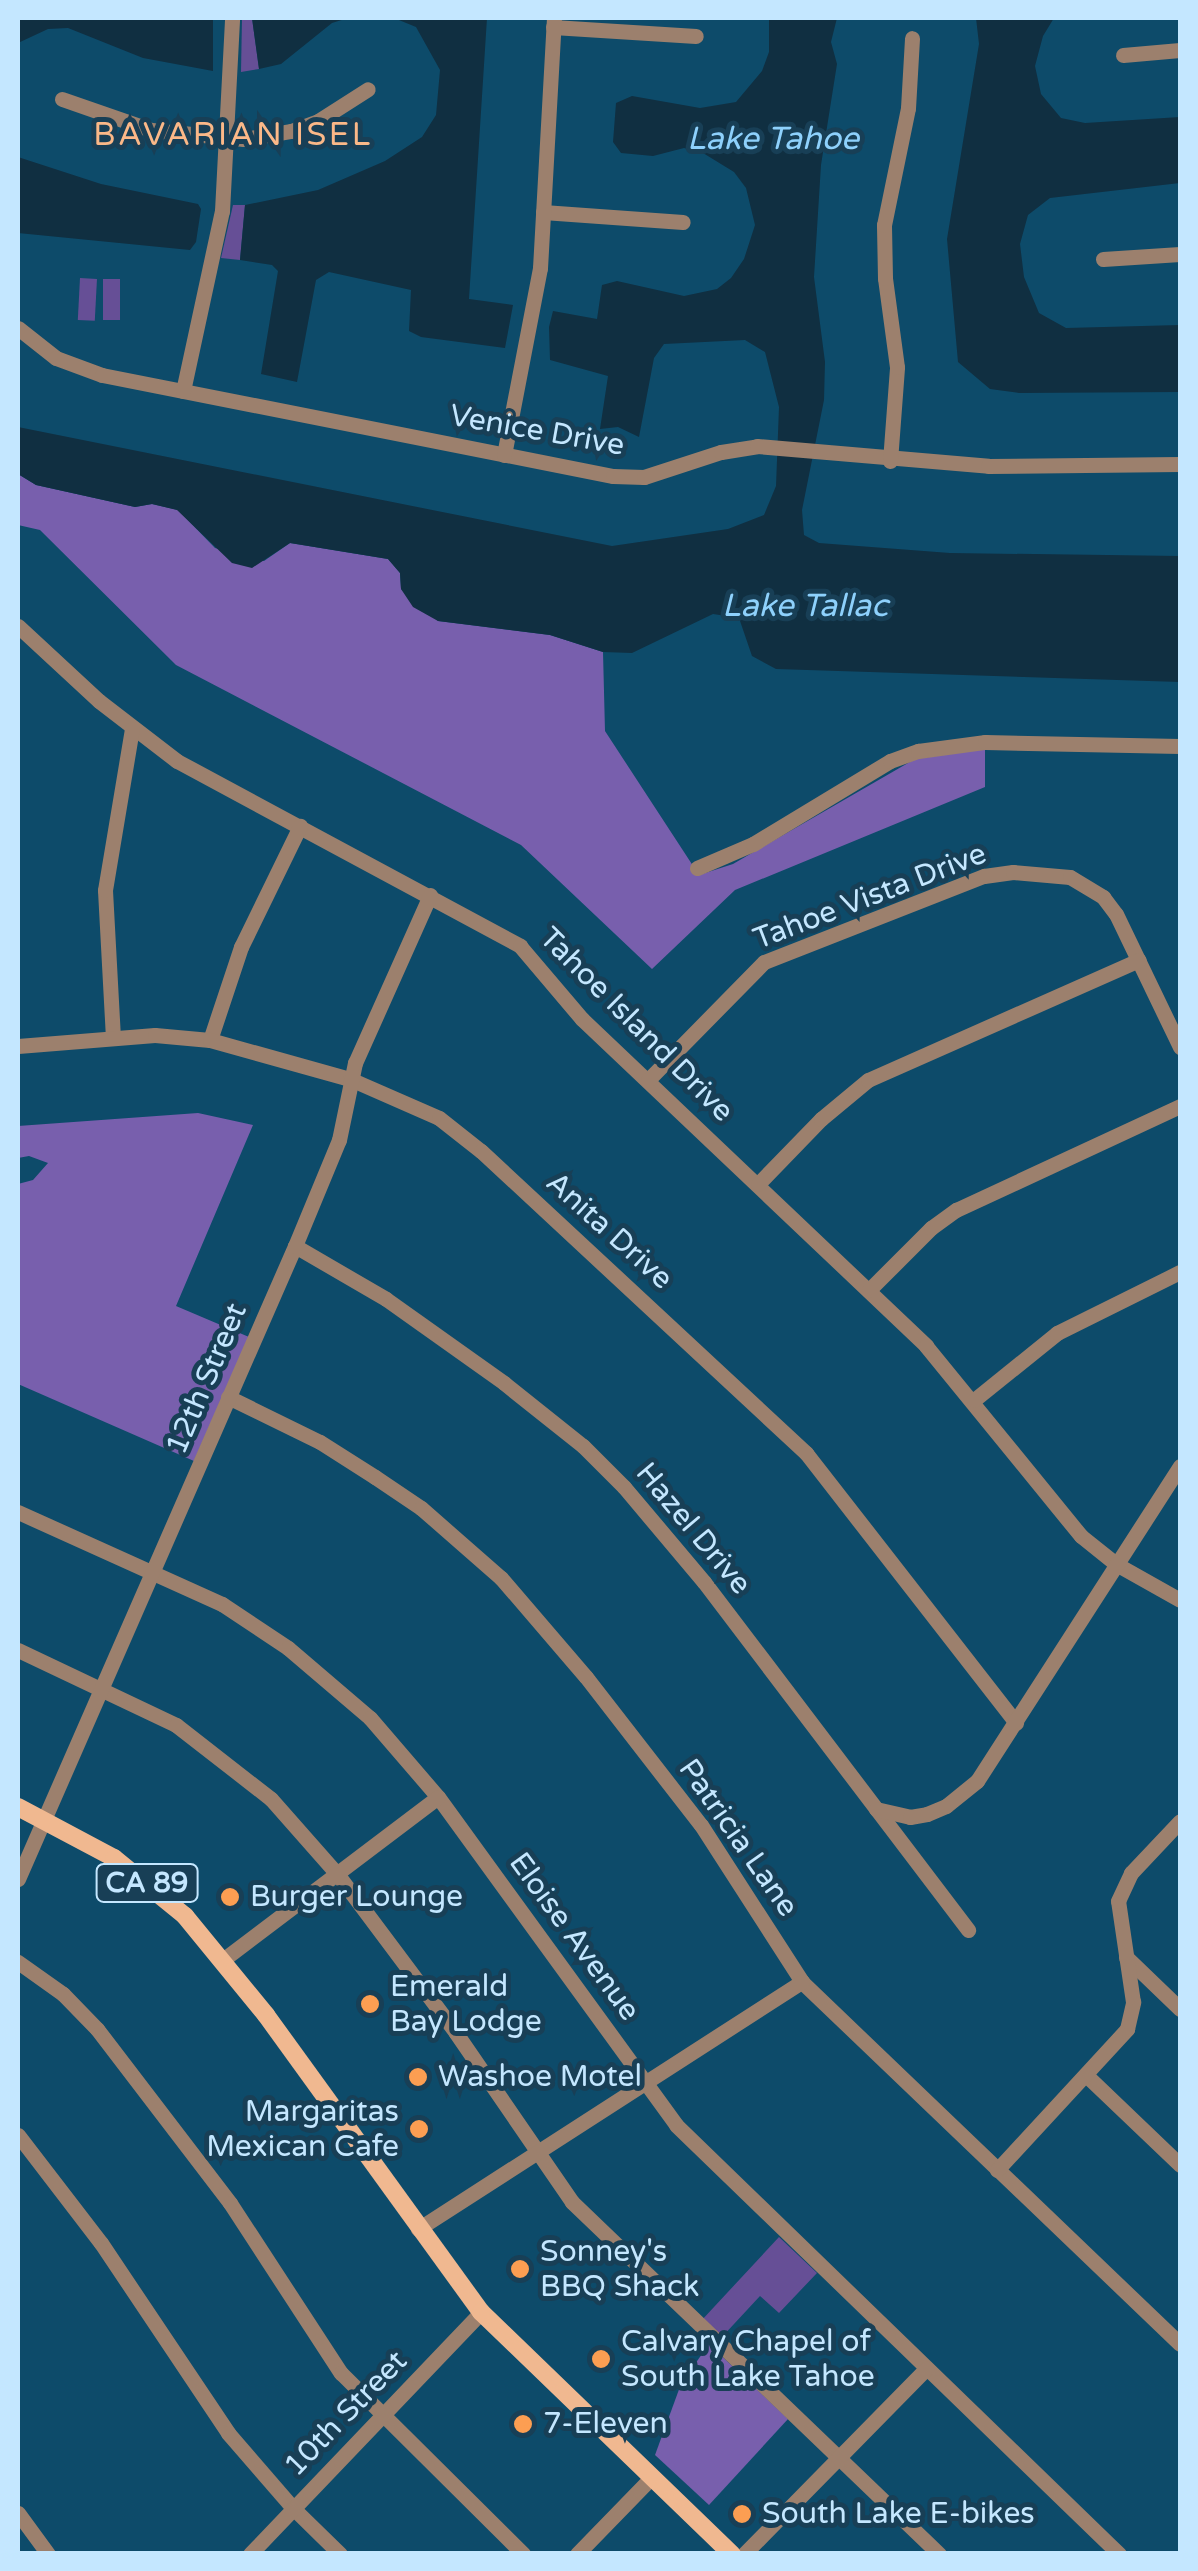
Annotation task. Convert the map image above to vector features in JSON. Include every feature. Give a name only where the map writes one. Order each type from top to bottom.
[{"type":"main road","name":"CA 89","points":[[18,1807],[136,1873],[185,1916],[224,1960],[481,2312],[732,2554]]},
{"type":"street","points":[[184,391],[222,211],[232,18]]},
{"type":"street","points":[[504,454],[536,298],[554,22],[696,36]]},
{"type":"street","points":[[890,461],[897,366],[884,225],[908,108],[912,38]]},
{"type":"street","points":[[1122,54],[1180,50]]},
{"type":"street","points":[[62,99],[151,130],[226,139],[290,131],[339,110],[368,89]]},
{"type":"street","points":[[543,212],[683,222]]},
{"type":"street","points":[[1103,259],[1180,254]]},
{"type":"street","name":"Venice Drive","points":[[18,328],[74,368],[614,476],[644,477],[721,452],[771,448],[890,461],[1058,467],[1180,464]]},
{"type":"street","name":"Tahoe Island Drive","points":[[18,626],[132,728],[176,760],[520,946],[582,1019],[869,1290],[974,1400],[1081,1536],[1116,1564],[1180,1600]]},
{"type":"street","points":[[113,1038],[106,890],[132,728]]},
{"type":"street","points":[[697,868],[753,844],[890,761],[918,751],[985,742],[1180,746]]},
{"type":"street","points":[[210,1040],[240,947],[300,826]]},
{"type":"street","name":"Tahoe Vista Drive","points":[[648,1080],[764,962],[984,876],[1039,872],[1088,885],[1116,914],[1180,1047]]},
{"type":"street","name":"12th Street","points":[[18,1879],[295,1246],[339,1140],[350,1080],[430,895]]},
{"type":"street","points":[[758,1184],[821,1119],[868,1080],[1139,960]]},
{"type":"street","name":"Anita Drive","points":[[18,1046],[113,1038],[182,1036],[210,1040],[350,1080],[417,1106],[458,1132],[770,1417],[829,1480],[1016,1724]]},
{"type":"street","points":[[869,1290],[956,1210],[1180,1106]]},
{"type":"street","name":"Hazel Drive","points":[[295,1246],[386,1299],[583,1446],[624,1487],[704,1582],[968,1930]]},
{"type":"street","points":[[974,1400],[1057,1334],[1180,1272]]},
{"type":"street","name":"Patricia Lane","points":[[228,1397],[320,1442],[375,1476],[421,1508],[501,1578],[574,1663],[701,1825],[802,1982],[1180,2344]]},
{"type":"street","points":[[876,1810],[910,1818],[946,1806],[976,1781],[1180,1466]]},
{"type":"street","name":"Eloise Avenue","points":[[18,1512],[222,1604],[288,1648],[370,1718],[438,1796],[646,2084],[711,2163],[1119,2554]]},
{"type":"street","points":[[18,1650],[103,1687],[211,1748],[295,1823],[456,2032],[591,2222],[939,2554]]},
{"type":"street","points":[[224,1960],[438,1796]]},
{"type":"street","points":[[998,2170],[1128,2029],[1133,2002],[1118,1915],[1123,1885],[1180,1820]]},
{"type":"street","points":[[1166,1838],[1180,1852]]},
{"type":"street","points":[[1126,1957],[1180,2009]]},
{"type":"street","points":[[18,1962],[64,1994],[97,2029],[230,2204],[306,2326],[382,2418],[523,2554]]},
{"type":"street","points":[[418,2229],[802,1982]]},
{"type":"street","points":[[1087,2076],[1180,2165]]},
{"type":"street","points":[[18,2135],[100,2244],[228,2433],[293,2508],[340,2554]]},
{"type":"street","name":"10th Street","points":[[250,2554],[481,2312]]},
{"type":"street","points":[[744,2554],[926,2369]]},
{"type":"street","points":[[577,2554],[652,2478]]},
{"type":"street","points":[[18,2514],[48,2554]]},
{"type":"shaded area","points":[[242,18],[252,18],[259,69],[241,72]]},
{"type":"shaded area","points":[[233,205],[245,205],[240,260],[221,258]]},
{"type":"shaded area","points":[[80,278],[97,279],[95,321],[78,320]]},
{"type":"shaded area","points":[[103,279],[120,279],[120,320],[103,320]]},
{"type":"shaded area","points":[[18,474],[36,485],[135,507],[152,504],[178,510],[215,548],[264,561],[290,543],[388,559],[400,573],[401,589],[438,621],[550,635],[603,652],[605,731],[699,875],[733,864],[915,759],[985,749],[985,787],[735,890],[652,969],[521,845],[176,665],[40,530],[18,525]]},
{"type":"shaded area","points":[[198,1113],[253,1125],[176,1306],[249,1337],[194,1461],[18,1384],[18,1184],[33,1180],[48,1163],[29,1156],[18,1158],[18,1126]]},
{"type":"shaded area","points":[[779,2237],[817,2273],[779,2313],[760,2296],[721,2338],[701,2321]]},
{"type":"shaded area","points":[[709,2344],[788,2419],[709,2505],[655,2455],[681,2384]]},
{"type":"water","points":[[18,18],[213,18],[213,71],[143,58],[68,28],[48,29],[18,43]]},
{"type":"water","points":[[252,18],[348,18],[332,23],[281,64],[259,69]]},
{"type":"water","points":[[394,18],[487,18],[469,299],[513,305],[505,348],[421,337],[409,331],[411,290],[329,272],[316,280],[297,382],[261,374],[278,271],[272,265],[240,260],[245,205],[318,190],[385,161],[422,137],[436,115],[440,70],[416,27]]},
{"type":"water","name":"Lake Tallac","points":[[769,18],[837,18],[831,42],[837,64],[821,165],[814,277],[825,362],[824,400],[802,510],[804,535],[819,543],[950,553],[1180,556],[1180,682],[776,669],[752,656],[739,618],[713,614],[632,653],[603,652],[550,635],[438,621],[413,607],[401,589],[400,573],[388,559],[290,543],[252,568],[232,563],[177,510],[152,504],[135,507],[36,485],[18,474],[18,427],[612,546],[728,529],[764,515],[776,486],[779,407],[765,352],[745,340],[664,344],[654,358],[639,437],[618,427],[600,429],[608,376],[550,360],[549,327],[553,311],[597,319],[602,285],[617,281],[684,296],[717,289],[731,278],[744,259],[755,225],[746,188],[734,172],[703,153],[684,148],[653,156],[621,153],[613,142],[616,103],[632,96],[700,108],[736,102],[762,71],[769,52]]},
{"type":"water","points":[[976,18],[1054,18],[1043,36],[1035,66],[1041,94],[1061,118],[1085,123],[1180,117],[1180,183],[1050,198],[1028,215],[1020,244],[1024,277],[1039,313],[1066,328],[1180,325],[1180,392],[1019,393],[990,389],[958,362],[947,239],[979,44]]},
{"type":"water","points":[[18,157],[101,184],[198,204],[201,209],[196,242],[190,250],[18,233]]},
{"type":"place","name":"Burger Lounge","points":[[230,1897]]},
{"type":"place","name":"Emerald Bay Lodge","points":[[370,2004]]},
{"type":"place","name":"Washoe Motel","points":[[418,2077]]},
{"type":"place","name":"Margaritas Mexican Cafe","points":[[419,2129]]},
{"type":"place","name":"Sonney's BBQ Shack","points":[[520,2269]]},
{"type":"place","name":"Calvary Chapel of South Lake Tahoe","points":[[601,2359]]},
{"type":"place","name":"7-Eleven","points":[[523,2424]]},
{"type":"place","name":"South Lake E-bikes","points":[[742,2514]]},
{"type":"district","name":"BAVARIAN ISEL","points":[[233,135]]},
{"type":"water label","name":"Lake Tahoe","points":[[773,139]]}]
